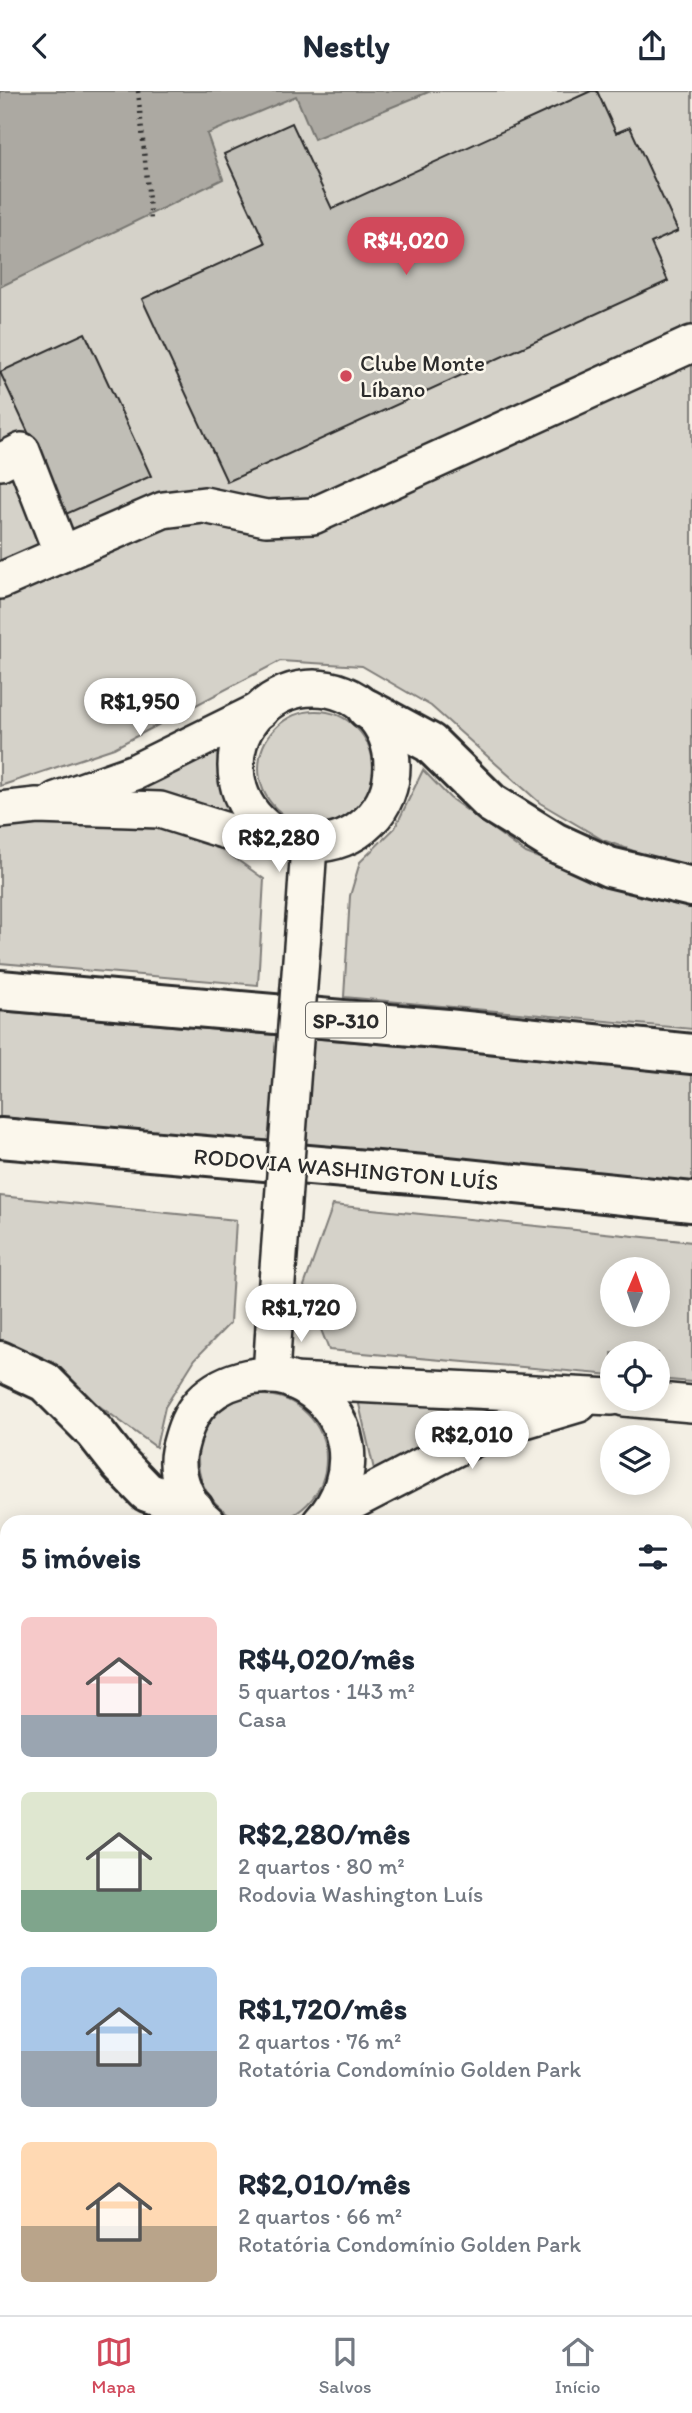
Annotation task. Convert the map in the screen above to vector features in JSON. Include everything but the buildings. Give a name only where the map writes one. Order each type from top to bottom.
[{"type":"highway","points":[[367,709],[430,743],[491,803],[554,842],[609,867],[692,887]]},
{"type":"highway","name":"SP-310","points":[[0,990],[447,1029],[692,1054]]},
{"type":"highway","name":"RODOVIA WASHINGTON LUÍS","points":[[0,1138],[447,1177],[692,1202]]},
{"type":"highway","points":[[0,1361],[45,1383],[94,1432],[147,1492],[195,1515]]},
{"type":"street","points":[[0,581],[163,510],[204,505],[267,518],[313,516],[692,344]]},
{"type":"street","points":[[0,462],[22,451],[62,554]]},
{"type":"street","points":[[0,810],[37,806],[160,810],[233,833],[299,842],[339,840],[370,821],[380,807],[392,774],[392,756],[379,723],[367,709],[339,693],[306,689],[289,692],[261,710],[135,772],[37,806]]},
{"type":"street","points":[[261,710],[242,736],[236,767],[238,783],[251,812],[274,833],[299,842]]},
{"type":"street","points":[[282,1378],[275,1309],[306,907],[299,842]]},
{"type":"street","points":[[199,1515],[182,1484],[178,1456],[184,1430],[198,1406],[218,1388],[244,1378],[600,1396]]},
{"type":"street","points":[[282,1378],[321,1398],[340,1424],[348,1455],[344,1487],[326,1515]]},
{"type":"street","points":[[332,1515],[491,1430],[600,1401]]},
{"type":"street","points":[[670,1402],[692,1404]]},
{"type":"path","points":[[138,91],[150,220]]},
{"type":"shaded area","name":"Clube Monte Líbano","points":[[0,91],[692,91],[692,868],[670,864],[603,840],[540,803],[431,706],[362,666],[280,661],[114,748],[0,786]]},
{"type":"shaded area","points":[[0,91],[431,91],[314,139],[296,96],[207,134],[223,179],[0,287]]},
{"type":"shaded area","points":[[316,711],[338,715],[357,727],[369,746],[373,768],[369,790],[357,809],[338,821],[316,825],[294,821],[275,809],[263,790],[259,768],[263,746],[275,727],[294,715]]},
{"type":"shaded area","points":[[217,747],[224,787],[241,824],[98,799],[153,783]]},
{"type":"shaded area","points":[[423,770],[450,798],[526,853],[614,887],[692,900],[692,1029],[344,997],[350,896],[360,862],[395,828]]},
{"type":"shaded area","points":[[84,820],[150,825],[222,849],[264,879],[258,985],[0,963],[0,828]]},
{"type":"shaded area","points":[[0,1011],[692,1074],[692,1185],[0,1117]]},
{"type":"shaded area","points":[[0,1196],[236,1220],[230,1323],[195,1359],[165,1407],[156,1447],[26,1353],[0,1342]]},
{"type":"shaded area","points":[[333,1205],[692,1242],[692,1382],[670,1380],[670,1341],[600,1341],[600,1374],[329,1350],[304,1286]]},
{"type":"shaded area","points":[[356,1391],[515,1399],[375,1474]]},
{"type":"shaded area","points":[[249,1396],[275,1396],[298,1406],[315,1423],[325,1446],[325,1472],[321,1484],[307,1504],[292,1515],[232,1515],[209,1495],[199,1472],[199,1446],[209,1423],[226,1406]]},
{"type":"place","name":"Clube Monte Líbano","points":[[346,376]]}]
